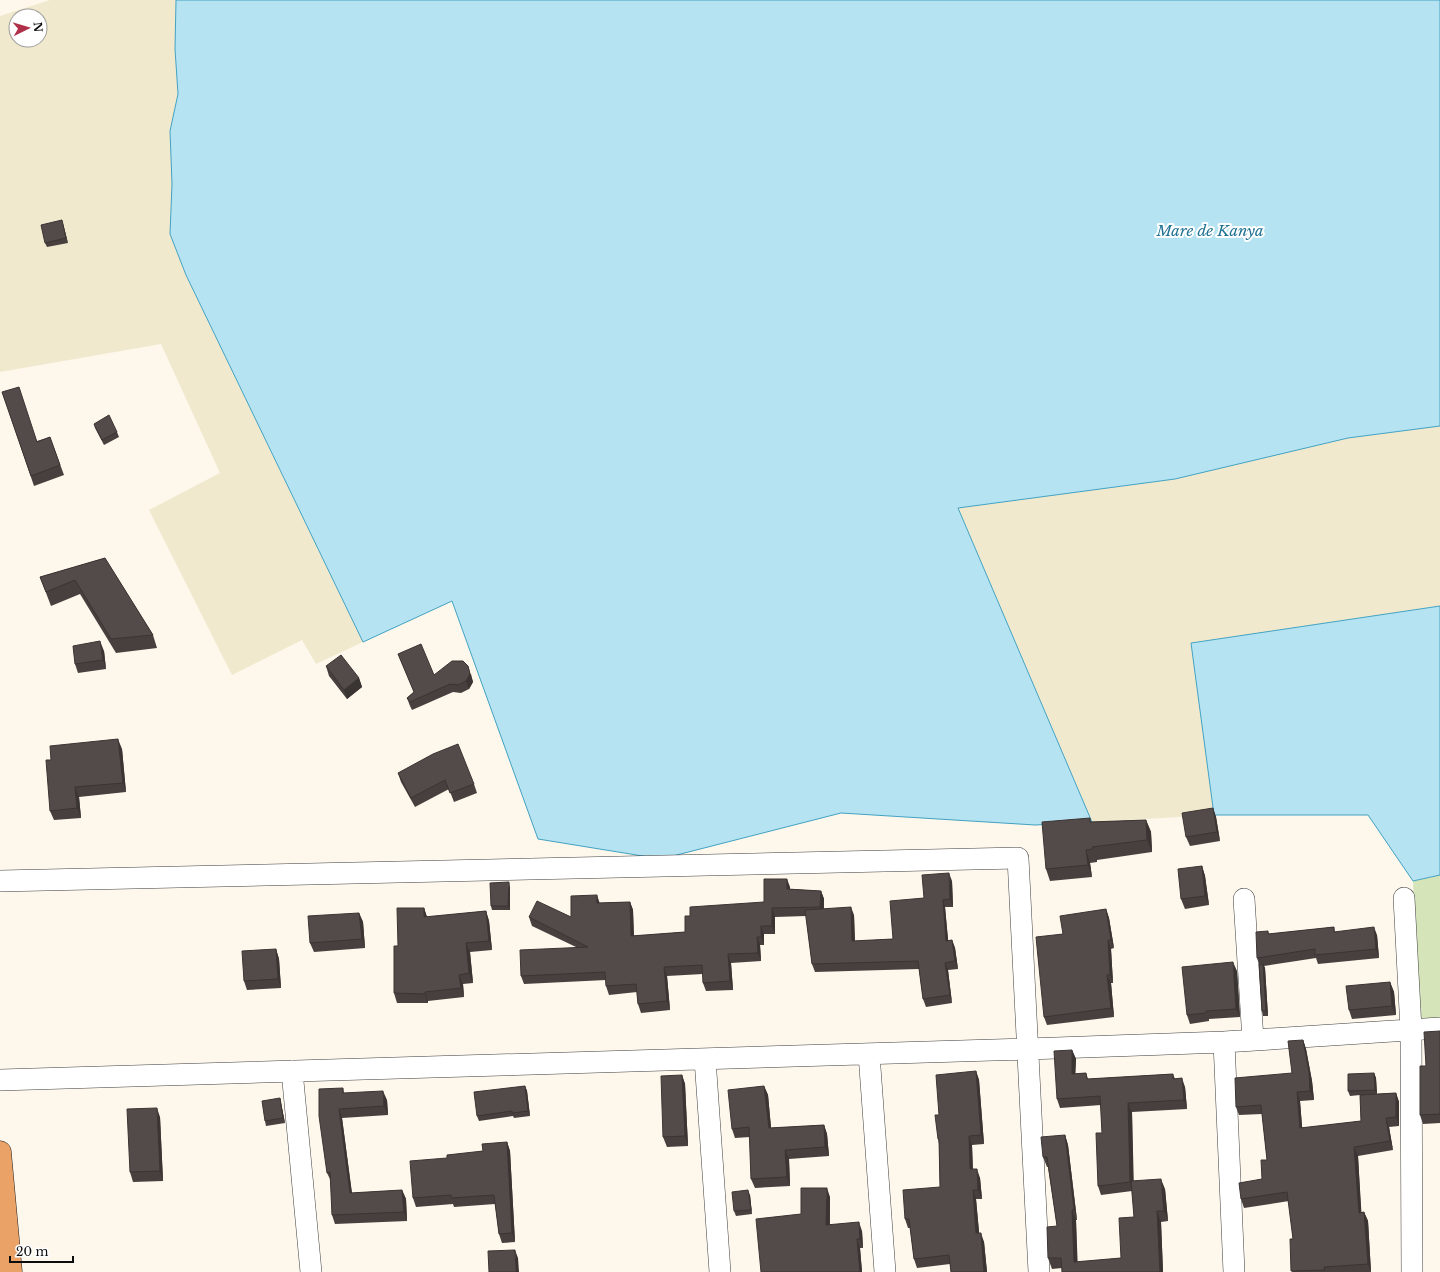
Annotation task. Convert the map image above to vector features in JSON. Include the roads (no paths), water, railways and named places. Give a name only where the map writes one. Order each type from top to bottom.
[{"type":"highway","points":[[0,1152],[12,1272]]},
{"type":"street","points":[[0,881],[1018,858],[1039,1272]]},
{"type":"street","points":[[1404,898],[1411,1030],[1412,1272]]},
{"type":"street","points":[[1244,899],[1253,1040]]},
{"type":"street","points":[[0,1080],[1224,1042],[1440,1028]]},
{"type":"street","points":[[1224,1042],[1234,1272]]},
{"type":"street","points":[[869,1054],[885,1272]]},
{"type":"street","points":[[705,1059],[720,1272]]},
{"type":"street","points":[[292,1071],[311,1272]]},
{"type":"water","name":"Mare de Kanya","points":[[176,0],[1440,0],[1440,426],[1348,438],[1175,479],[958,508],[1092,822],[1035,825],[841,813],[661,859],[538,839],[452,601],[363,642],[186,275],[170,234],[172,184],[170,131],[178,94],[175,49]]},
{"type":"water","points":[[1440,606],[1440,875],[1413,881],[1368,815],[1214,815],[1191,643]]}]
